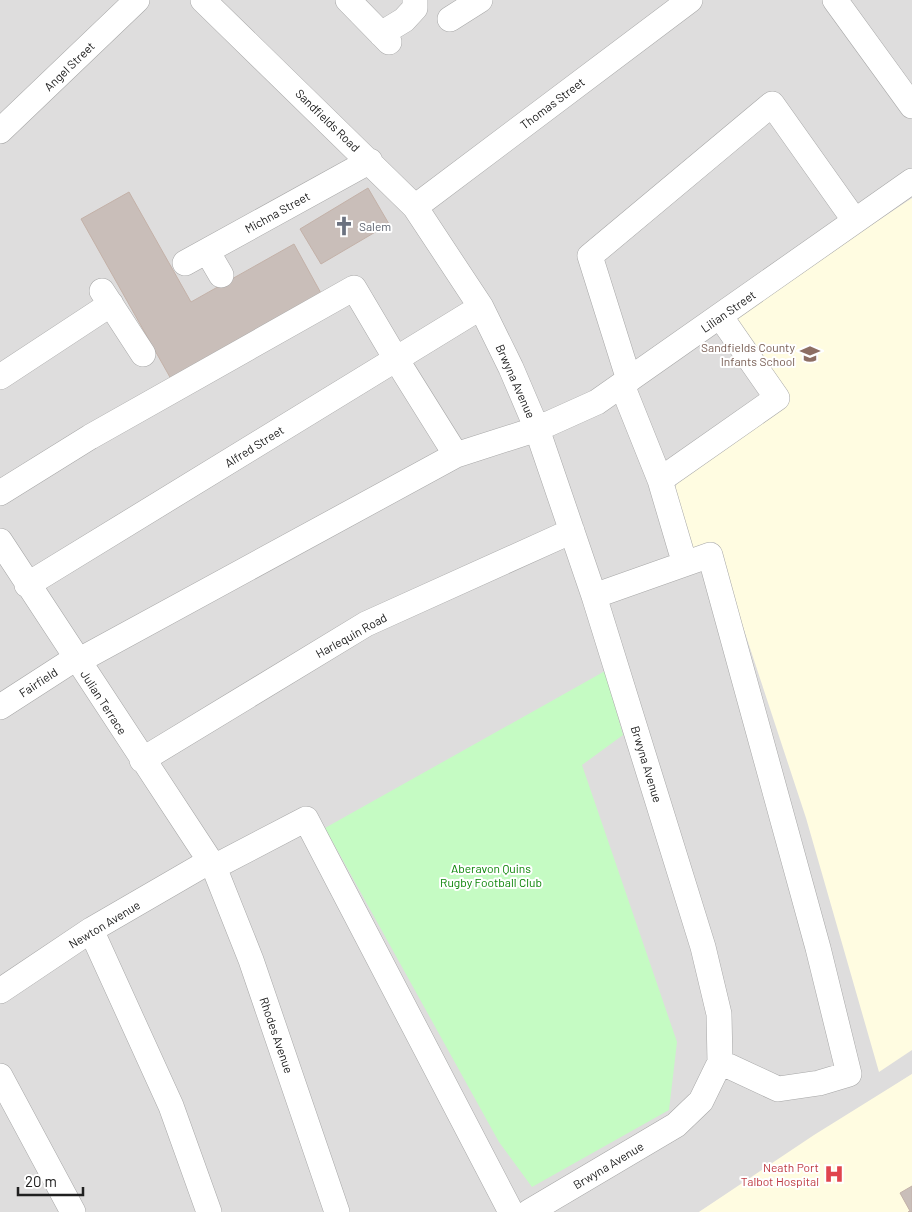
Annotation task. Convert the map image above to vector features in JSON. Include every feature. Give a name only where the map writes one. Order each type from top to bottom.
[{"type":"street","name":"Angel Street","points":[[0,131],[137,0]]},
{"type":"street","name":"Sandfields Road","points":[[203,0],[415,206],[442,249]]},
{"type":"street","points":[[348,0],[385,38],[415,8],[415,0]]},
{"type":"street","points":[[450,19],[480,0]]},
{"type":"street","name":"Thomas Street","points":[[415,206],[690,0]]},
{"type":"street","points":[[836,0],[912,106]]},
{"type":"street","points":[[680,551],[660,480],[626,383],[590,256],[772,104],[855,221]]},
{"type":"street","name":"Michna Street","points":[[185,263],[370,161]]},
{"type":"street","name":"Lilian Street","points":[[456,455],[537,429],[597,402],[912,180]]},
{"type":"street","name":"Brwyna Avenue","points":[[442,249],[481,307],[511,368],[537,429],[594,596],[703,947],[719,1014],[720,1062],[701,1101],[676,1125],[529,1212]]},
{"type":"street","points":[[206,250],[221,275]]},
{"type":"street","points":[[0,493],[90,438],[354,288],[456,455]]},
{"type":"street","points":[[0,377],[106,298],[143,354]]},
{"type":"street","name":"Alfred Street","points":[[27,585],[481,307]]},
{"type":"street","points":[[660,480],[777,398],[720,316]]},
{"type":"street","name":"Fairfield","points":[[0,706],[77,659],[456,455]]},
{"type":"street","name":"Harlequin Road","points":[[142,760],[366,624],[572,531]]},
{"type":"street","name":"Julian Terrace","points":[[0,542],[212,864]]},
{"type":"street","points":[[594,596],[710,555],[818,948],[849,1074],[819,1083],[778,1089],[720,1062]]},
{"type":"street","name":"Newton Avenue","points":[[0,991],[91,930],[212,864],[306,819],[512,1212]]},
{"type":"street","name":"Rhodes Avenue","points":[[212,864],[251,960],[338,1212]]},
{"type":"street","points":[[91,930],[171,1106],[209,1212]]},
{"type":"street","points":[[0,1076],[73,1212]]},
{"type":"shaded area","points":[[0,0],[912,0],[912,1074],[699,1212],[0,1212]]},
{"type":"shaded area","points":[[912,198],[912,1050],[879,1072],[806,818],[715,542],[691,552],[671,496],[682,473],[788,398],[735,316]]},
{"type":"shaded area","name":"Neath Port Talbot Hospital","points":[[912,1074],[912,1212],[699,1212],[814,1135]]},
{"type":"green space","name":"Aberavon Quins Rugby Football Club","points":[[605,671],[623,735],[582,765],[677,1042],[669,1110],[532,1187],[499,1142],[325,828]]},
{"type":"building","name":"Salem","points":[[368,188],[389,224],[321,264],[300,229]]},
{"type":"building","points":[[129,192],[191,302],[294,244],[322,295],[171,379],[81,219]]},
{"type":"building","points":[[912,1186],[912,1212],[908,1212],[910,1211],[900,1193]]},
{"type":"place","name":"Salem","points":[[344,226]]},
{"type":"place","name":"Sandfields County Infants School","points":[[810,354]]},
{"type":"place","name":"Neath Port Talbot Hospital","points":[[834,1174]]}]
